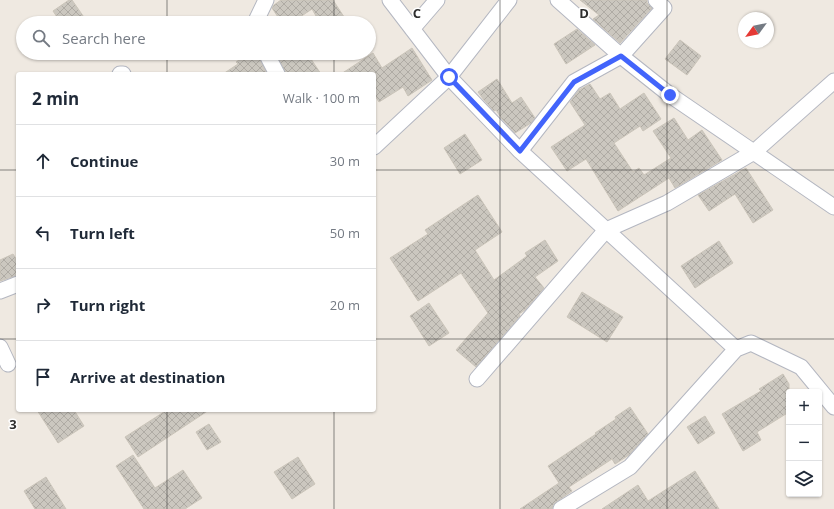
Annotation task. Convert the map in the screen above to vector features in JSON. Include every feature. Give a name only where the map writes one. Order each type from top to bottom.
[{"type":"street","points":[[390,0],[449,77],[520,151],[736,349]]},
{"type":"street","points":[[412,29],[437,0]]},
{"type":"street","points":[[376,145],[449,77],[509,0]]},
{"type":"street","points":[[558,0],[621,56],[670,95],[834,207]]},
{"type":"street","points":[[520,151],[574,82],[621,56],[664,8],[656,0]]},
{"type":"street","points":[[269,60],[275,72]]},
{"type":"street","points":[[477,379],[606,230],[667,203],[754,152],[834,82]]},
{"type":"street","points":[[0,291],[16,285]]},
{"type":"street","points":[[562,509],[630,467],[736,349],[751,343],[801,367],[834,407]]},
{"type":"street","points":[[0,347],[8,364]]},
{"type":"building","points":[[69,0],[72,0],[83,16],[56,16],[53,11]]},
{"type":"building","points":[[281,0],[333,0],[343,16],[316,16],[312,9],[302,16],[277,16],[272,8]]},
{"type":"building","points":[[580,0],[647,0],[647,3],[652,8],[620,43],[593,19],[599,15]]},
{"type":"building","points":[[577,29],[595,45],[566,64],[554,44]]},
{"type":"building","points":[[680,40],[701,56],[687,75],[665,59]]},
{"type":"building","points":[[412,48],[432,80],[408,96],[403,87],[379,102],[376,97],[376,72],[344,72],[362,60],[376,60],[376,58],[382,68]]},
{"type":"building","points":[[239,60],[260,60],[266,72],[226,72],[238,64],[236,62]]},
{"type":"building","points":[[279,60],[312,60],[320,72],[285,72]]},
{"type":"building","points":[[497,79],[512,103],[521,97],[535,118],[531,123],[515,133],[496,110],[494,111],[478,92]]},
{"type":"building","points":[[590,84],[600,99],[610,93],[620,109],[644,93],[661,119],[643,131],[640,126],[614,143],[633,172],[639,168],[644,175],[671,158],[653,131],[674,118],[688,140],[702,130],[722,160],[675,188],[669,178],[618,211],[586,159],[567,171],[551,147],[585,125],[570,102],[579,90]]},
{"type":"building","points":[[465,134],[482,160],[460,174],[444,148]]},
{"type":"building","points":[[746,168],[773,210],[753,223],[735,194],[709,211],[698,195]]},
{"type":"building","points":[[478,195],[502,232],[475,250],[494,280],[527,256],[525,253],[545,240],[558,261],[535,277],[544,288],[525,310],[519,314],[520,316],[476,367],[456,350],[488,313],[461,273],[418,301],[390,258],[428,234],[425,230]]},
{"type":"building","points":[[719,241],[733,263],[695,288],[681,266]]},
{"type":"building","points":[[13,254],[16,259],[16,276],[0,281],[0,260]]},
{"type":"building","points":[[582,292],[623,317],[607,342],[567,317]]},
{"type":"building","points":[[429,303],[449,333],[429,346],[410,316]]},
{"type":"building","points":[[783,374],[789,384],[789,389],[786,389],[786,414],[757,432],[761,440],[743,451],[722,414],[761,391],[759,389]]},
{"type":"building","points":[[630,407],[648,434],[629,455],[615,464],[612,459],[569,487],[572,491],[556,502],[552,509],[520,509],[559,483],[548,466],[596,434],[595,433],[616,419],[615,417]]},
{"type":"building","points":[[38,412],[75,412],[84,426],[58,443]]},
{"type":"building","points":[[164,412],[206,412],[138,457],[125,437]]},
{"type":"building","points":[[705,416],[715,433],[698,444],[687,427]]},
{"type":"building","points":[[209,424],[221,442],[207,450],[196,432]]},
{"type":"building","points":[[133,455],[155,488],[183,470],[202,498],[185,509],[144,509],[116,466]]},
{"type":"building","points":[[298,457],[315,484],[292,499],[274,472]]},
{"type":"building","points":[[695,471],[719,509],[602,509],[638,485],[648,501]]},
{"type":"building","points":[[46,477],[66,509],[35,509],[24,491]]},
{"type":"route","points":[[449,77],[520,151],[574,82],[621,56],[670,95]]}]
